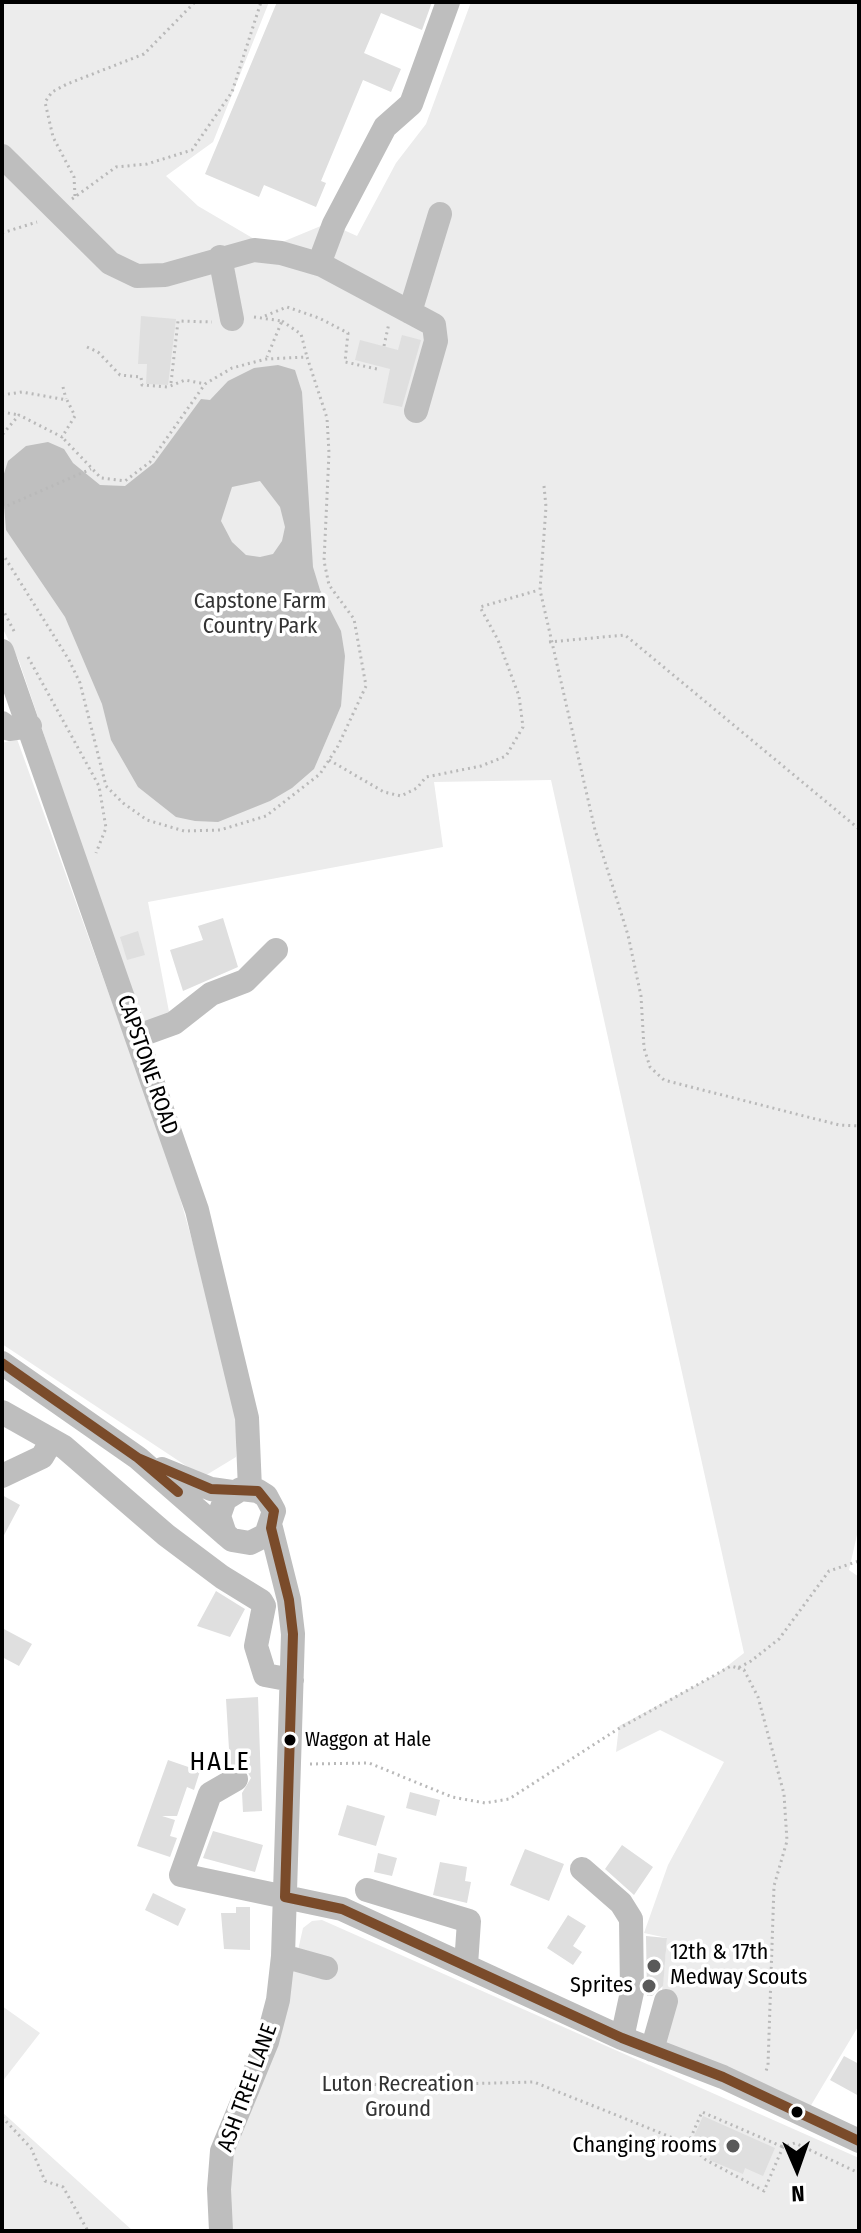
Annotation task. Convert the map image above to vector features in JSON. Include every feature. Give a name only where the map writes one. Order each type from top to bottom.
[{"type":"street","points":[[319,264],[334,224],[385,127],[411,104],[448,2]]},
{"type":"street","points":[[2,156],[66,203],[110,263],[137,276],[165,275],[220,257],[254,250],[281,253],[319,264],[434,325],[436,341],[416,411]]},
{"type":"street","points":[[410,312],[440,214]]},
{"type":"street","points":[[220,257],[232,319]]},
{"type":"street","name":"CAPSTONE ROAD","points":[[11,647],[30,726],[78,874],[138,1036],[197,1210],[247,1418],[241,1491]]},
{"type":"street","points":[[2,723],[9,729],[30,726]]},
{"type":"street","points":[[138,1036],[174,1023],[211,994],[245,981],[276,950]]},
{"type":"street","points":[[2,1363],[138,1458],[254,1552],[289,1600]]},
{"type":"street","points":[[2,1412],[52,1440],[166,1535],[222,1577],[261,1601],[264,1606],[256,1646],[265,1675],[292,1680]]},
{"type":"street","points":[[2,1476],[42,1457],[52,1440]]},
{"type":"street","points":[[138,1458],[188,1481],[241,1491],[271,1503],[271,1528],[289,1600],[292,1680],[285,1897]]},
{"type":"street","points":[[233,1538],[219,1516],[225,1499],[241,1491]]},
{"type":"street","points":[[233,1538],[259,1540],[271,1528]]},
{"type":"street","points":[[236,1779],[210,1794],[181,1875],[342,1909],[622,2038],[758,2092],[859,2141]]},
{"type":"street","points":[[582,1869],[621,1903],[631,1919],[632,1992],[622,2038]]},
{"type":"street","points":[[367,1890],[469,1921],[466,1965]]},
{"type":"street","name":"ASH TREE LANE","points":[[221,2231],[219,2189],[222,2151],[267,2042],[278,2000],[285,1897]]},
{"type":"street","points":[[283,1956],[326,1968]]},
{"type":"street","points":[[652,2050],[666,2001]]},
{"type":"path","points":[[66,203],[74,177],[53,137],[45,102],[52,92],[67,84],[144,54],[194,2]]},
{"type":"path","points":[[2,233],[50,218],[116,167],[147,164],[192,150],[232,92],[261,2]]},
{"type":"path","points":[[265,316],[287,307],[319,318],[348,333],[345,362],[377,369],[378,366]]},
{"type":"path","points":[[2,553],[80,683],[106,786],[147,820],[184,831],[220,830],[266,816],[320,774],[366,686],[354,619],[329,585],[324,561],[329,453],[327,418],[320,386],[301,334],[282,321]]},
{"type":"path","points":[[87,347],[98,352],[120,375],[141,377],[142,385],[168,387],[185,380],[205,384]]},
{"type":"path","points":[[2,412],[19,415],[62,437],[101,478],[125,481],[150,462],[205,384],[232,368],[255,362],[307,357]]},
{"type":"path","points":[[62,437],[75,416],[63,387]]},
{"type":"path","points":[[2,395],[22,392],[67,400]]},
{"type":"path","points":[[2,435],[19,415]]},
{"type":"path","points":[[2,508],[91,469]]},
{"type":"path","points":[[544,486],[546,507],[540,590],[549,642],[595,830],[628,935],[641,996],[644,1048],[650,1067],[664,1080],[839,1125],[859,1126]]},
{"type":"path","points":[[329,760],[384,792],[401,796],[417,788],[426,777],[481,766],[506,756],[523,727],[519,696],[498,640],[480,607],[540,590]]},
{"type":"path","points":[[2,608],[11,647]]},
{"type":"path","points":[[549,642],[625,635],[859,829]]},
{"type":"path","points":[[27,655],[99,786],[106,828],[96,854],[78,874]]},
{"type":"path","points":[[738,1668],[779,1639],[829,1571],[859,1561]]},
{"type":"path","points":[[287,1764],[369,1763],[452,1797],[485,1803],[509,1799],[626,1724],[731,1666],[744,1670],[758,1697],[784,1794],[787,1841],[774,1886],[768,2065],[758,2092]]},
{"type":"path","points":[[357,2080],[382,2086],[534,2082],[688,2144],[706,2160],[764,2191],[783,2147]]},
{"type":"path","points":[[688,2144],[702,2112],[783,2147],[795,2143],[859,2173]]},
{"type":"path","points":[[2,2117],[31,2148],[45,2181],[63,2187],[88,2231]]},
{"type":"green space","name":"Capstone Farm Country Park","points":[[2,2],[269,2],[213,142],[166,176],[198,206],[261,243],[275,245],[328,223],[357,236],[396,163],[426,124],[471,2],[859,2],[859,1526],[849,1570],[859,1577],[859,2025],[810,2107],[657,2045],[667,1938],[644,1933],[668,1865],[724,1762],[660,1730],[616,1752],[619,1726],[717,1674],[744,1653],[551,780],[434,782],[443,847],[148,902],[170,1017],[139,1029],[104,912],[19,661],[2,627]]},
{"type":"green space","points":[[17,739],[171,1166],[238,1403],[236,1457],[203,1477],[2,1344],[2,743]]},
{"type":"green space","name":"Luton Recreation Ground","points":[[322,1920],[859,2158],[859,2231],[229,2231],[228,2172],[289,1966],[296,1959],[303,1928],[312,1921]]},
{"type":"green space","points":[[2,2006],[40,2033],[2,2082]]},
{"type":"green space","points":[[2,2112],[133,2231],[2,2231]]},
{"type":"shaded area","points":[[278,365],[295,370],[302,392],[313,567],[320,590],[341,631],[345,656],[341,706],[314,769],[292,788],[270,801],[218,822],[195,821],[176,817],[138,787],[111,740],[102,704],[65,617],[6,530],[2,480],[8,461],[26,446],[48,442],[64,449],[73,463],[100,485],[125,486],[154,463],[201,399],[210,400],[228,381],[254,368]],"holes":[[[260,481],[280,507],[285,527],[282,541],[273,554],[260,557],[246,555],[232,542],[221,521],[232,487]]]},
{"type":"building","points":[[277,2],[432,2],[422,30],[381,13],[364,53],[401,69],[391,92],[363,80],[321,181],[326,183],[316,207],[264,185],[259,197],[205,174]]},
{"type":"building","points":[[141,316],[176,319],[168,385],[146,384],[147,364],[138,364]]},
{"type":"building","points":[[402,335],[421,340],[402,407],[383,403],[390,369],[355,360],[360,340],[398,350]]},
{"type":"building","points":[[223,918],[238,967],[183,991],[170,950],[203,940],[198,926]]},
{"type":"building","points":[[138,931],[145,955],[127,960],[120,937]]},
{"type":"building","points":[[2,1495],[20,1505],[2,1539]]},
{"type":"building","points":[[216,1591],[245,1609],[230,1637],[197,1626]]},
{"type":"building","points":[[2,1628],[32,1644],[19,1666],[2,1657]]},
{"type":"building","points":[[258,1697],[262,1811],[243,1812],[242,1793],[251,1778],[244,1766],[230,1766],[226,1699]]},
{"type":"building","points":[[168,1760],[200,1771],[194,1790],[187,1787],[177,1816],[162,1816],[175,1820],[170,1836],[177,1838],[170,1857],[137,1846]]},
{"type":"building","points":[[410,1792],[440,1800],[436,1816],[406,1808]]},
{"type":"building","points":[[347,1805],[385,1816],[376,1846],[338,1835]]},
{"type":"building","points":[[213,1831],[263,1845],[255,1872],[203,1858]]},
{"type":"building","points":[[622,1845],[653,1867],[634,1895],[605,1869]]},
{"type":"building","points":[[525,1849],[564,1864],[549,1901],[510,1885]]},
{"type":"building","points":[[378,1853],[397,1858],[392,1876],[374,1872]]},
{"type":"building","points":[[440,1862],[467,1867],[465,1881],[471,1882],[467,1903],[433,1895]]},
{"type":"building","points":[[153,1893],[186,1909],[178,1926],[145,1910]]},
{"type":"building","points":[[236,1907],[250,1907],[250,1950],[224,1949],[221,1913],[236,1913]]},
{"type":"building","points":[[568,1915],[586,1926],[573,1946],[582,1952],[573,1965],[547,1948]]},
{"type":"building","name":"12th & 17th Medway Scouts","points":[[646,1936],[667,1938],[663,1986],[652,1996],[647,1996]]},
{"type":"building","points":[[844,2056],[859,2064],[859,2096],[830,2080]]},
{"type":"building","name":"Changing rooms","points":[[703,2116],[775,2148],[763,2176],[745,2168],[743,2174],[709,2160],[711,2154],[690,2145]]},
{"type":"transit line","points":[[2,1363],[138,1458],[178,1492]]},
{"type":"transit line","points":[[138,1458],[211,1489],[258,1491],[274,1511],[271,1528],[289,1600],[293,1634],[285,1897],[342,1909],[622,2038],[723,2077],[859,2141]]},
{"type":"place","name":"Waggon at Hale","points":[[290,1740]]},
{"type":"place","name":"12th & 17th Medway Scouts","points":[[654,1966]]},
{"type":"place","name":"Sprites","points":[[649,1986]]},
{"type":"place","name":"Changing rooms","points":[[733,2146]]},
{"type":"district","name":"HALE","points":[[220,1763]]}]
